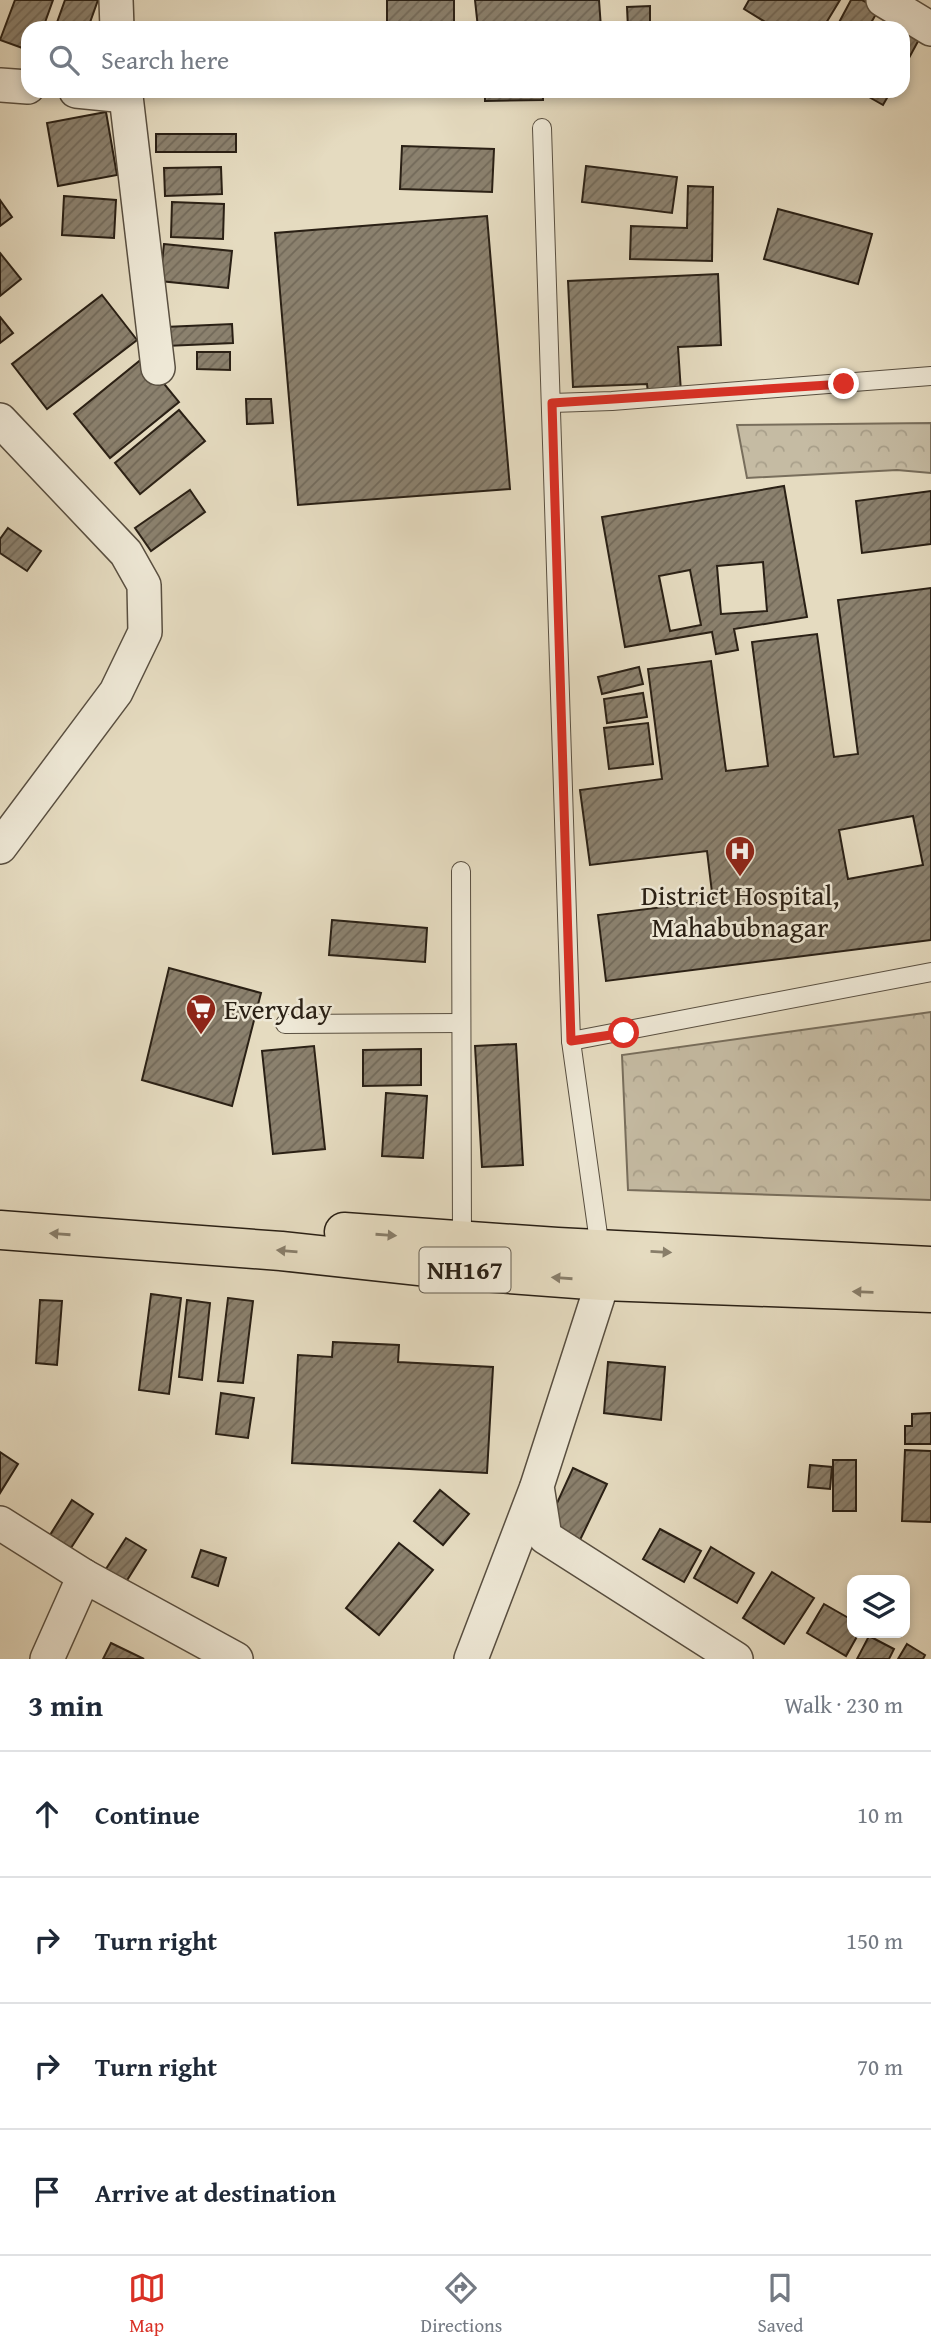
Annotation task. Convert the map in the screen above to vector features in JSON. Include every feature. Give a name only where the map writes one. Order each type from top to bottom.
[{"type":"highway","name":"NH167","points":[[0,1205],[325,1242],[456,1270],[602,1265],[931,1266]]},
{"type":"highway","name":"NH167","points":[[0,1230],[325,1242],[462,1240],[723,1287],[931,1293]]},
{"type":"street","points":[[116,0],[117,21]]},
{"type":"street","points":[[883,0],[931,29]]},
{"type":"street","points":[[0,85],[21,86]]},
{"type":"street","points":[[126,98],[158,368]]},
{"type":"street","points":[[0,420],[126,553],[144,585],[145,632],[116,692],[0,847]]},
{"type":"street","points":[[471,1659],[537,1486],[602,1265]]},
{"type":"street","points":[[537,1486],[545,1537],[736,1659]]},
{"type":"street","points":[[0,1523],[84,1576],[236,1659]]},
{"type":"street","points":[[47,1659],[84,1576]]},
{"type":"lane","points":[[542,128],[571,1041],[602,1265]]},
{"type":"lane","points":[[552,403],[625,400],[931,376]]},
{"type":"lane","points":[[461,871],[462,1240]]},
{"type":"lane","points":[[571,1041],[931,972]]},
{"type":"lane","points":[[285,1024],[461,1023]]},
{"type":"green space","points":[[931,423],[931,473],[897,470],[747,478],[737,425]]},
{"type":"green space","points":[[931,1012],[931,1200],[628,1190],[622,1055]]},
{"type":"building","points":[[15,0],[53,0],[46,21],[21,21],[21,48],[0,40]]},
{"type":"building","points":[[65,0],[98,0],[90,21],[58,21]]},
{"type":"building","points":[[387,0],[454,0],[454,21],[387,21]]},
{"type":"building","points":[[475,0],[599,0],[600,21],[477,21]]},
{"type":"building","points":[[749,0],[840,0],[827,21],[764,21],[744,9]]},
{"type":"building","points":[[851,0],[862,0],[879,9],[872,21],[840,21]]},
{"type":"building","points":[[650,6],[650,21],[628,21],[627,7]]},
{"type":"building","points":[[910,27],[922,34],[910,56]]},
{"type":"building","points":[[485,98],[543,98],[543,100],[485,101]]},
{"type":"building","points":[[871,98],[887,98],[883,105]]},
{"type":"building","points":[[106,112],[117,175],[58,186],[47,123]]},
{"type":"building","points":[[156,134],[236,134],[236,152],[156,152]]},
{"type":"building","points":[[402,146],[494,149],[492,192],[400,189]]},
{"type":"building","points":[[586,166],[677,177],[672,213],[582,202]]},
{"type":"building","points":[[221,167],[222,194],[165,196],[164,168]]},
{"type":"building","points":[[688,186],[713,187],[712,261],[630,259],[631,226],[687,228]]},
{"type":"building","points":[[64,196],[116,200],[114,238],[62,235]]},
{"type":"building","points":[[0,200],[12,217],[0,226]]},
{"type":"building","points":[[172,202],[224,204],[223,239],[171,237]]},
{"type":"building","points":[[778,209],[872,234],[858,284],[764,259]]},
{"type":"building","points":[[487,216],[510,489],[298,505],[275,233]]},
{"type":"building","points":[[164,244],[232,251],[228,288],[160,281]]},
{"type":"building","points":[[0,253],[21,279],[0,296]]},
{"type":"building","points":[[718,274],[721,345],[678,347],[681,392],[648,393],[647,384],[573,387],[568,281]]},
{"type":"building","points":[[102,295],[137,340],[47,409],[12,364]]},
{"type":"building","points":[[0,317],[13,333],[0,343]]},
{"type":"building","points":[[232,324],[233,343],[166,346],[165,327]]},
{"type":"building","points":[[197,352],[230,352],[230,370],[197,369]]},
{"type":"building","points":[[143,358],[179,402],[110,458],[74,414]]},
{"type":"building","points":[[246,399],[271,399],[273,423],[247,424]]},
{"type":"building","points":[[179,410],[205,441],[140,494],[115,463]]},
{"type":"building","points":[[784,486],[807,617],[734,629],[738,650],[716,654],[712,632],[625,647],[602,517]],"holes":[[[763,562],[767,611],[721,614],[717,566]],[[690,570],[701,625],[670,631],[659,576]]]},
{"type":"building","points":[[190,490],[205,512],[151,551],[135,528]]},
{"type":"building","points":[[931,491],[931,544],[862,553],[856,501]]},
{"type":"building","points":[[8,528],[41,551],[27,571],[0,553],[0,539]]},
{"type":"building","points":[[931,588],[931,940],[606,981],[598,915],[713,901],[707,851],[590,865],[580,790],[662,779],[648,669],[711,661],[726,771],[768,766],[752,642],[817,634],[834,757],[858,754],[838,600]],"holes":[[[913,816],[923,865],[848,879],[839,830]]]},
{"type":"building","points":[[639,667],[643,684],[602,694],[598,677]]},
{"type":"building","points":[[643,693],[647,717],[607,723],[604,699]]},
{"type":"building","points":[[648,723],[653,764],[609,769],[604,728]]},
{"type":"building","points":[[332,920],[427,928],[425,962],[329,955]]},
{"type":"building","name":"Everyday","points":[[169,968],[261,993],[232,1106],[142,1080]]},
{"type":"building","points":[[516,1044],[523,1165],[482,1167],[475,1046]]},
{"type":"building","points":[[314,1046],[325,1149],[273,1154],[262,1051]]},
{"type":"building","points":[[421,1049],[421,1085],[363,1086],[363,1050]]},
{"type":"building","points":[[386,1093],[427,1096],[423,1158],[382,1156]]},
{"type":"building","points":[[151,1294],[181,1298],[169,1394],[139,1390]]},
{"type":"building","points":[[228,1298],[253,1301],[243,1383],[218,1381]]},
{"type":"building","points":[[40,1300],[62,1301],[57,1365],[36,1363]]},
{"type":"building","points":[[187,1300],[210,1303],[202,1380],[179,1377]]},
{"type":"building","points":[[333,1342],[399,1345],[398,1362],[493,1367],[487,1473],[292,1463],[298,1355],[332,1357]]},
{"type":"building","points":[[608,1362],[665,1367],[661,1420],[604,1413]]},
{"type":"building","points":[[221,1393],[254,1398],[248,1438],[216,1434]]},
{"type":"building","points":[[931,1413],[931,1444],[905,1444],[905,1426],[912,1426],[912,1414]]},
{"type":"building","points":[[905,1450],[931,1451],[931,1522],[902,1521]]},
{"type":"building","points":[[0,1452],[18,1464],[0,1493]]},
{"type":"building","points":[[833,1460],[856,1460],[856,1511],[833,1511]]},
{"type":"building","points":[[810,1465],[832,1467],[830,1489],[808,1487]]},
{"type":"building","points":[[573,1468],[607,1484],[580,1540],[547,1525]]},
{"type":"building","points":[[440,1490],[469,1514],[443,1545],[414,1521]]},
{"type":"building","points":[[72,1500],[93,1514],[71,1548],[50,1535]]},
{"type":"building","points":[[660,1529],[701,1551],[684,1582],[643,1559]]},
{"type":"building","points":[[126,1538],[146,1550],[124,1585],[104,1572]]},
{"type":"building","points":[[399,1543],[433,1570],[379,1635],[346,1608]]},
{"type":"building","points":[[711,1547],[754,1573],[737,1603],[694,1578]]},
{"type":"building","points":[[201,1550],[226,1558],[218,1586],[192,1577]]},
{"type":"building","points":[[772,1572],[814,1598],[784,1644],[743,1618]]},
{"type":"building","points":[[824,1604],[847,1617],[847,1638],[856,1638],[846,1656],[807,1633]]},
{"type":"building","points":[[868,1638],[894,1649],[889,1659],[857,1659]]},
{"type":"building","points":[[111,1643],[144,1659],[103,1659]]},
{"type":"building","points":[[907,1644],[925,1655],[923,1659],[898,1659]]},
{"type":"place","name":"District Hospital, Mahabubnagar","points":[[740,878]]},
{"type":"place","name":"Everyday","points":[[201,1036]]},
{"type":"route","points":[[624,1033],[571,1041],[552,403],[844,384]]}]
